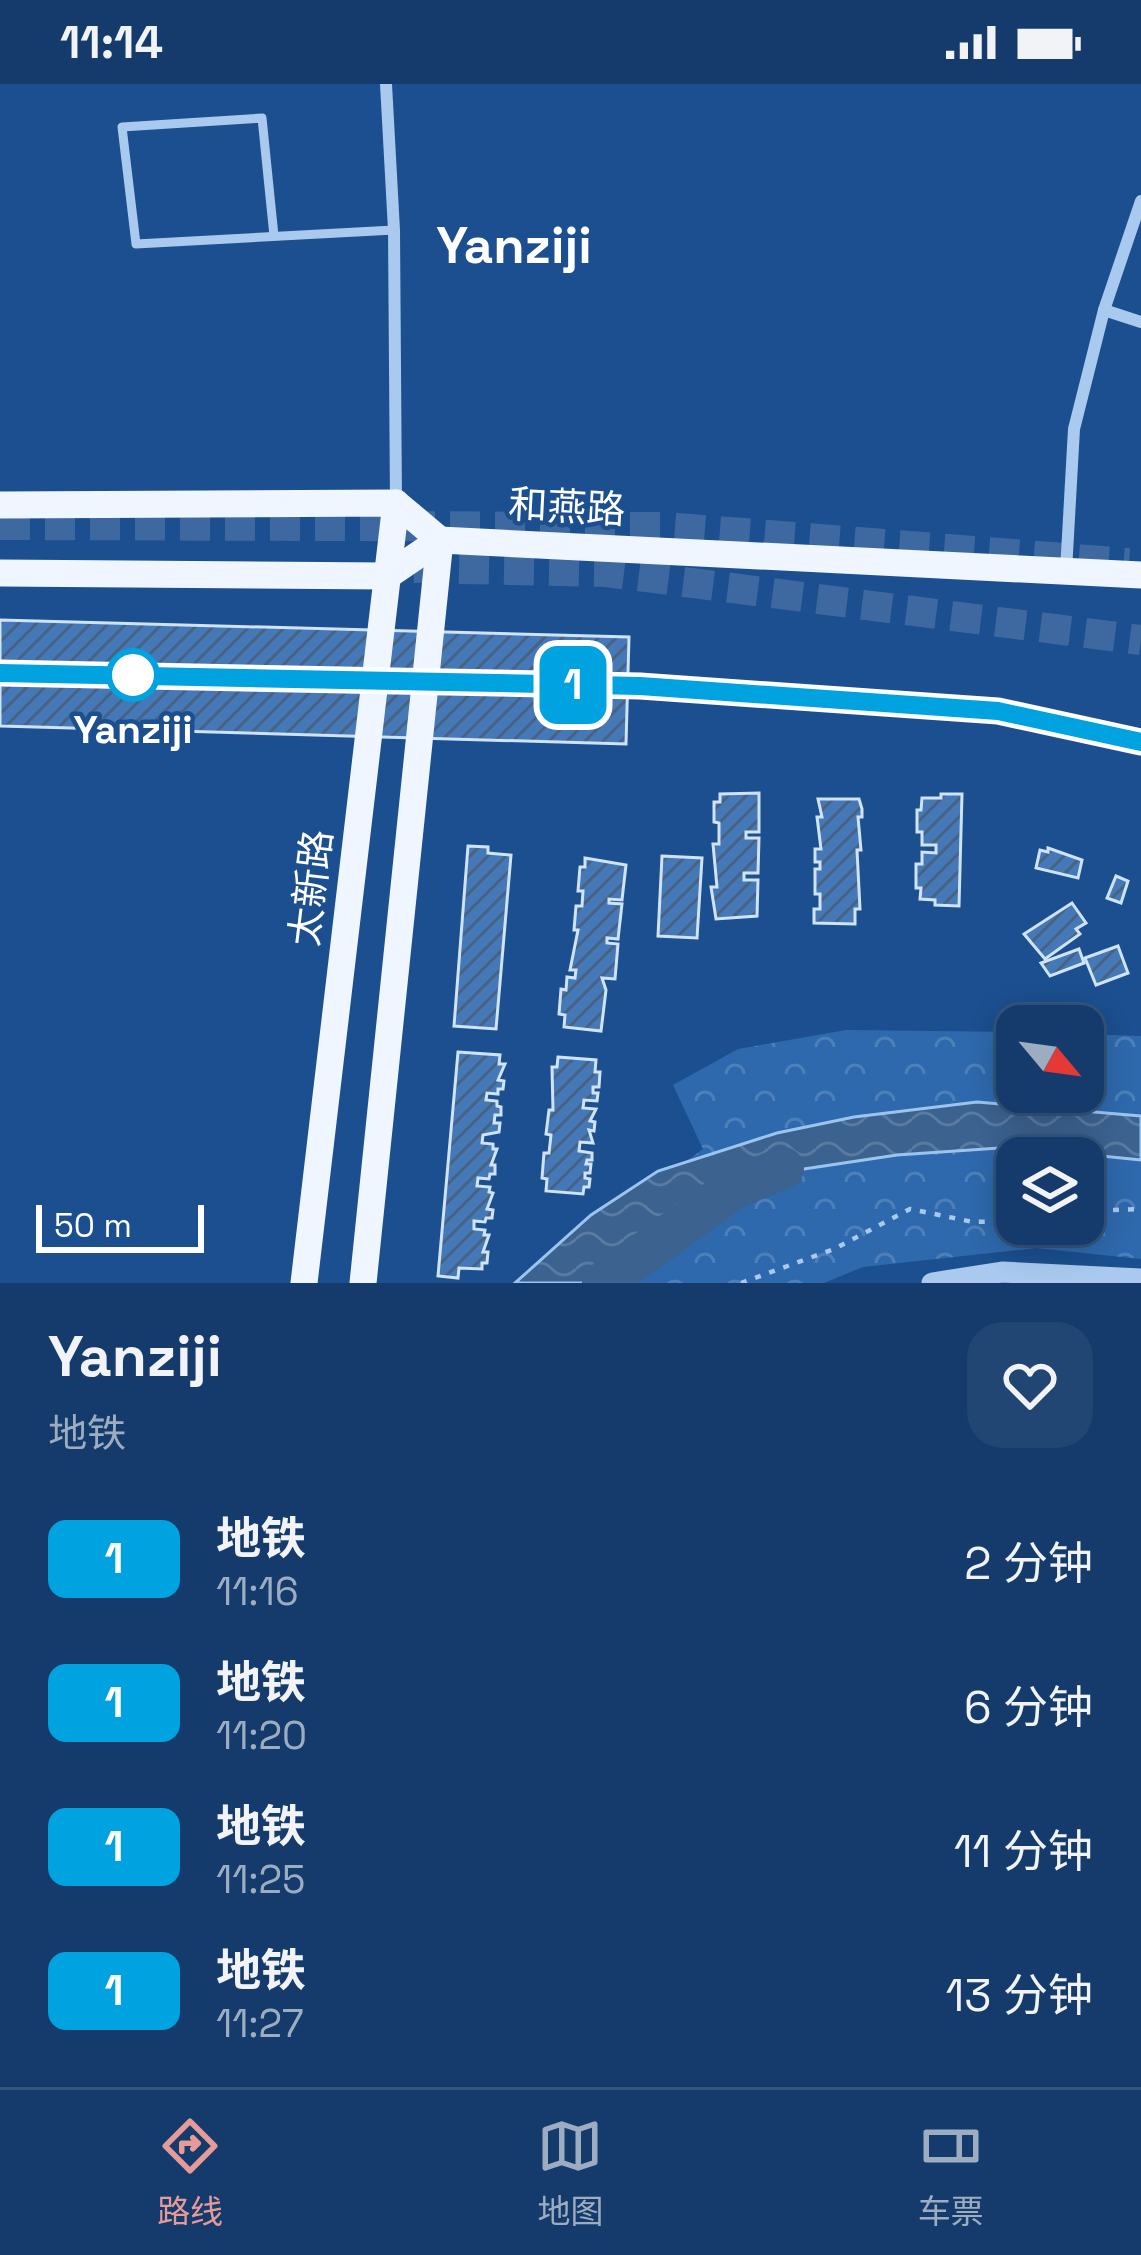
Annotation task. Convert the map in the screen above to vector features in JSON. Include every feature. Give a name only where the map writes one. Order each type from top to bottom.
[{"type":"main road","points":[[0,505],[396,503],[440,540]]},
{"type":"main road","name":"太新路","points":[[304,1283],[396,503]]},
{"type":"main road","points":[[0,573],[387,576],[440,540]]},
{"type":"main road","points":[[363,1283],[440,540]]},
{"type":"main road","name":"和燕路","points":[[440,540],[1141,575]]},
{"type":"street","points":[[386,84],[394,230],[396,503]]},
{"type":"street","points":[[1066,571],[1074,429],[1104,310],[1141,201]]},
{"type":"street","points":[[1104,310],[1141,322]]},
{"type":"street","points":[[932,1283],[1002,1272],[1141,1279]]},
{"type":"lane","points":[[274,236],[262,118],[122,127],[136,244],[394,230]]},
{"type":"path","points":[[741,1283],[834,1250],[910,1209],[973,1222],[996,1221]]},
{"type":"path","points":[[1104,1210],[1141,1209]]},
{"type":"green space","points":[[846,1030],[996,1032],[996,1113],[1104,1113],[1104,1035],[1141,1036],[1141,1259],[1036,1248],[863,1267],[824,1283],[520,1283],[703,1149],[673,1085],[738,1049]]},
{"type":"water","points":[[977,1102],[996,1104],[996,1113],[1141,1116],[1141,1160],[1104,1156],[1104,1137],[996,1137],[996,1148],[897,1155],[784,1172],[706,1198],[653,1227],[583,1283],[515,1283],[591,1215],[658,1171],[777,1133],[854,1117]]},
{"type":"building","points":[[0,620],[629,637],[626,744],[0,726]]},
{"type":"building","points":[[759,793],[759,832],[746,832],[746,838],[759,838],[758,873],[744,873],[744,880],[758,880],[757,916],[716,919],[711,887],[717,887],[713,844],[719,844],[719,823],[714,822],[714,802],[720,802],[720,794]]},
{"type":"building","points":[[941,794],[962,794],[959,906],[920,899],[921,888],[916,888],[916,864],[922,864],[922,852],[936,853],[936,845],[922,845],[917,810],[921,810],[922,798],[941,798]]},
{"type":"building","points":[[818,799],[859,799],[862,809],[858,817],[861,850],[857,850],[860,909],[855,909],[855,924],[814,923],[814,909],[820,909],[820,894],[815,894],[815,869],[820,869],[820,862],[815,862],[815,849],[821,849]]},
{"type":"building","points":[[468,846],[511,855],[496,1029],[454,1026]]},
{"type":"building","points":[[1048,848],[1082,860],[1078,878],[1036,868],[1040,850],[1048,852]]},
{"type":"building","points":[[662,856],[702,858],[697,938],[658,936]]},
{"type":"building","points":[[585,858],[626,865],[622,900],[609,899],[609,903],[622,904],[618,939],[607,938],[607,943],[618,944],[615,979],[602,978],[606,990],[601,1031],[564,1027],[565,1015],[559,1014],[561,989],[566,990],[567,977],[575,978],[576,970],[570,970],[578,930],[574,930],[576,906],[582,906],[580,867],[585,867]]},
{"type":"building","points":[[1116,876],[1128,881],[1121,903],[1107,898]]},
{"type":"building","points":[[1072,903],[1086,923],[1076,929],[1080,934],[1045,959],[1024,934]]},
{"type":"building","points":[[1118,946],[1128,973],[1096,985],[1085,958]]},
{"type":"building","points":[[1079,949],[1084,963],[1050,976],[1041,963]]},
{"type":"building","points":[[458,1052],[500,1055],[499,1064],[505,1064],[498,1080],[504,1081],[503,1089],[498,1094],[487,1093],[486,1100],[497,1101],[501,1107],[494,1123],[500,1123],[499,1132],[483,1135],[482,1143],[497,1149],[491,1165],[495,1165],[495,1174],[478,1178],[477,1186],[490,1187],[493,1193],[487,1209],[493,1210],[492,1218],[474,1221],[474,1229],[489,1235],[483,1252],[488,1252],[487,1263],[482,1263],[482,1269],[459,1268],[458,1278],[438,1276]]},
{"type":"building","points":[[558,1057],[596,1060],[595,1072],[600,1072],[599,1087],[593,1087],[597,1101],[584,1100],[583,1108],[596,1109],[590,1121],[595,1122],[594,1131],[589,1130],[593,1143],[580,1142],[579,1151],[592,1153],[586,1164],[591,1164],[590,1173],[585,1173],[589,1187],[584,1187],[583,1194],[546,1191],[547,1179],[542,1178],[551,1135],[546,1134],[549,1110],[553,1110],[552,1067],[557,1067]]},
{"type":"waterway","points":[[603,1283],[734,1188],[783,1168]]},
{"type":"tunnel","points":[[0,525],[665,527],[1129,563]]},
{"type":"tunnel","points":[[414,568],[606,572],[1141,640]]},
{"type":"metro line","name":"1","points":[[0,673],[640,686],[998,711],[1141,742]]},
{"type":"place","name":"Yanziji","points":[[133,675]]},
{"type":"district","name":"Yanziji","points":[[514,245]]}]
